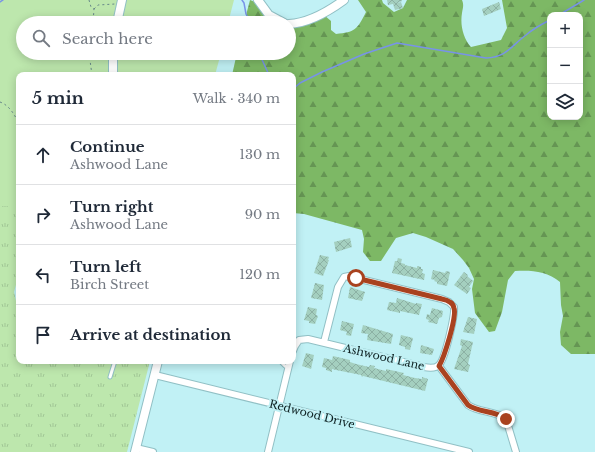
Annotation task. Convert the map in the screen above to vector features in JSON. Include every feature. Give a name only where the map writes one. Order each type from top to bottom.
[{"type":"street","points":[[258,0],[271,16]]},
{"type":"street","points":[[296,23],[315,16],[344,0]]},
{"type":"street","points":[[119,16],[122,2]]},
{"type":"street","points":[[113,60],[113,72]]},
{"type":"street","name":"Ashwood Lane","points":[[296,344],[299,340],[308,339],[429,368],[439,366],[444,356],[455,310],[452,304],[442,299],[352,277],[344,277],[339,283],[324,342]]},
{"type":"street","points":[[153,452],[136,450],[157,364]]},
{"type":"street","points":[[268,452],[290,364]]},
{"type":"street","points":[[439,366],[468,405],[473,408],[496,414],[506,419],[516,452]]},
{"type":"street","name":"Redwood Drive","points":[[155,375],[469,452]]},
{"type":"lane","points":[[110,377],[114,364]]},
{"type":"path","points":[[89,0],[94,9],[94,16]]},
{"type":"path","points":[[94,9],[98,5],[122,2]]},
{"type":"path","points":[[89,60],[91,72]]},
{"type":"path","points":[[0,102],[4,103],[16,118]]},
{"type":"green space","points":[[0,0],[234,0],[230,16],[16,16],[16,60],[219,60],[216,72],[16,72],[16,206],[0,206]]},
{"type":"green space","points":[[250,0],[255,2],[266,16],[246,16]]},
{"type":"green space","points":[[358,0],[382,0],[383,3],[394,12],[403,8],[407,0],[462,0],[462,27],[466,40],[471,47],[501,40],[507,28],[502,0],[595,0],[595,354],[571,354],[561,345],[560,332],[563,316],[560,282],[555,278],[544,273],[533,271],[515,271],[508,280],[502,312],[495,331],[489,332],[475,313],[472,289],[474,279],[469,268],[453,249],[413,233],[396,238],[381,261],[370,261],[363,252],[364,239],[362,230],[304,214],[296,213],[296,72],[233,72],[235,60],[296,60],[296,25],[324,15],[331,21],[331,30],[336,34],[351,31],[358,26],[366,12]]},
{"type":"green space","points":[[0,206],[16,206],[16,285],[14,292],[16,301],[16,364],[149,364],[127,452],[0,452]]},
{"type":"building","points":[[387,0],[402,0],[397,3],[401,2],[403,8],[395,10],[393,4],[388,5]]},
{"type":"building","points":[[499,2],[501,9],[484,16],[482,9]]},
{"type":"building","points":[[350,238],[352,247],[336,252],[334,242]]},
{"type":"building","points":[[320,255],[329,257],[323,276],[314,273]]},
{"type":"building","points":[[398,258],[402,259],[401,263],[405,265],[417,268],[417,266],[421,267],[421,269],[423,269],[422,273],[425,274],[424,280],[392,273],[395,261],[397,261]]},
{"type":"building","points":[[433,270],[445,273],[446,271],[450,272],[447,286],[437,284],[437,282],[434,281],[435,280],[431,279]]},
{"type":"building","points":[[464,272],[473,281],[467,294],[454,285]]},
{"type":"building","points":[[315,283],[324,285],[322,300],[311,298]]},
{"type":"building","points":[[350,287],[365,292],[362,301],[348,298]]},
{"type":"building","points":[[397,298],[416,304],[422,304],[419,315],[387,310],[389,302],[396,303]]},
{"type":"building","points":[[308,307],[317,309],[316,315],[318,316],[315,324],[304,320]]},
{"type":"building","points":[[432,308],[443,311],[442,317],[439,318],[437,324],[428,322],[429,320],[426,319],[427,314],[430,315]]},
{"type":"building","points":[[468,317],[477,319],[474,334],[463,332]]},
{"type":"building","points":[[342,321],[354,324],[351,336],[346,335],[347,332],[340,330]]},
{"type":"building","points":[[363,325],[393,334],[391,344],[367,340],[368,334],[361,333]]},
{"type":"building","points":[[401,335],[413,338],[410,350],[399,345]]},
{"type":"building","points":[[461,339],[473,342],[468,364],[470,365],[468,372],[454,369],[462,346],[460,345]]},
{"type":"building","points":[[421,345],[434,349],[432,355],[420,353]]},
{"type":"building","points":[[306,353],[314,355],[311,369],[302,366]]},
{"type":"building","points":[[333,356],[350,360],[350,362],[356,364],[369,367],[370,365],[375,366],[374,368],[404,373],[403,375],[415,378],[422,379],[422,377],[428,379],[425,391],[362,377],[361,375],[332,369],[332,372],[326,370],[326,368],[322,367],[324,358],[332,360]]},
{"type":"waterway","points":[[242,0],[247,16]]},
{"type":"waterway","points":[[564,12],[584,0]]},
{"type":"waterway","points":[[296,86],[322,72],[364,54],[397,43],[486,58],[499,56],[547,22]]},
{"type":"waterway","points":[[262,60],[268,72]]},
{"type":"route","points":[[356,278],[446,300],[452,304],[455,310],[454,318],[443,360],[439,366],[468,405],[473,408],[496,414],[506,419]]}]
